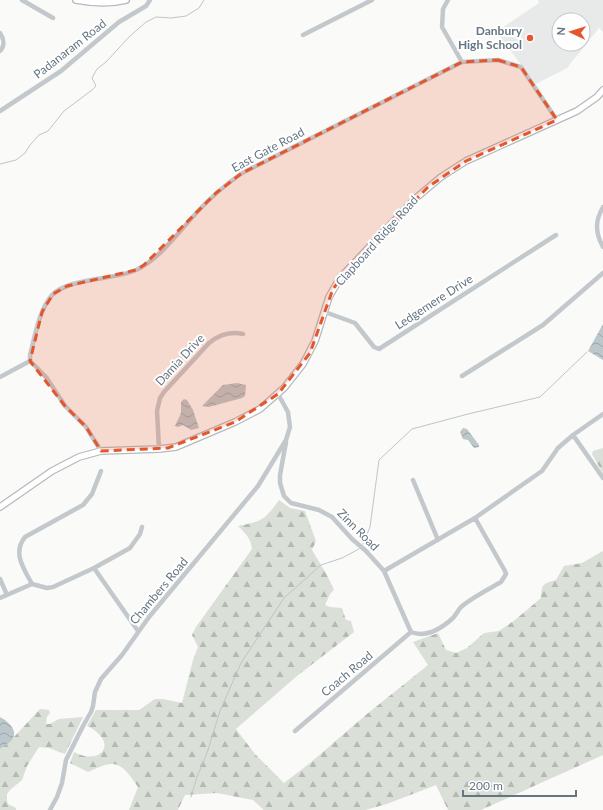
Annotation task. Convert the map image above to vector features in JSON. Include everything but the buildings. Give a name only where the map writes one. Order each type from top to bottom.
[{"type":"main road","points":[[76,0],[100,3],[126,0]]},
{"type":"main road","name":"Clapboard Ridge Road","points":[[0,507],[60,466],[85,455],[101,451],[176,447],[260,409],[278,394],[295,376],[310,353],[333,289],[343,275],[404,210],[428,187],[466,161],[557,120],[588,104],[603,90]]},
{"type":"street","points":[[22,0],[53,18]]},
{"type":"street","name":"Padanaram Road","points":[[0,111],[61,71],[119,22],[146,6],[150,0]]},
{"type":"street","points":[[303,35],[372,0]]},
{"type":"street","points":[[448,0],[443,9],[442,27],[462,62]]},
{"type":"street","points":[[0,33],[4,44],[0,51]]},
{"type":"street","name":"East Gate Road","points":[[30,361],[30,355],[42,312],[46,303],[58,290],[78,283],[136,270],[155,257],[216,193],[242,173],[462,62],[498,60],[521,67],[557,120]]},
{"type":"street","points":[[603,207],[597,219],[596,230],[603,247]]},
{"type":"street","name":"Ledgemere Drive","points":[[325,312],[355,323],[374,347],[380,349],[556,235]]},
{"type":"street","points":[[462,376],[543,325],[603,272]]},
{"type":"street","name":"Damia Drive","points":[[159,449],[157,411],[160,398],[164,392],[208,343],[224,334],[236,332],[243,334]]},
{"type":"street","points":[[0,377],[30,361],[46,377],[65,406],[86,427],[101,451]]},
{"type":"street","name":"Chambers Road","points":[[50,810],[62,783],[66,760],[91,712],[97,687],[101,679],[122,655],[138,631],[258,486],[286,440],[290,427],[288,412],[278,394]]},
{"type":"street","points":[[384,570],[475,518],[542,471],[558,448],[573,435],[603,414]]},
{"type":"street","points":[[573,435],[603,478]]},
{"type":"street","name":"Zinn Road","points":[[286,440],[280,475],[280,483],[284,496],[291,503],[319,510],[332,517],[384,570],[412,632]]},
{"type":"street","points":[[32,584],[20,561],[18,550],[20,543],[25,537],[83,505],[92,494],[101,471]]},
{"type":"street","points":[[413,480],[438,540]]},
{"type":"street","points":[[412,632],[418,635],[429,634],[440,628],[454,617],[461,607],[501,582],[505,577],[506,571],[475,518]]},
{"type":"street","points":[[0,598],[32,584],[53,588],[94,568],[130,548],[140,534],[142,527]]},
{"type":"street","points":[[94,568],[138,631]]},
{"type":"street","points":[[0,579],[7,594]]},
{"type":"street","name":"Coach Road","points":[[295,731],[412,632]]},
{"type":"highlighted area","points":[[498,60],[521,67],[557,120],[466,161],[428,187],[346,272],[333,289],[310,353],[278,394],[235,422],[168,448],[101,451],[86,427],[65,406],[30,361],[42,312],[53,294],[67,286],[136,270],[144,265],[216,193],[242,173],[462,62]]},
{"type":"shaded area","name":"Danbury High School","points":[[538,0],[603,0],[603,32],[599,28],[591,38],[591,12],[551,12],[551,52],[580,52],[567,68],[536,84],[496,32],[539,3]]},
{"type":"green space","points":[[603,448],[603,474],[592,454],[593,451]]},
{"type":"green space","points":[[279,500],[290,508],[305,511],[316,541],[312,550],[334,590],[330,594],[325,605],[342,608],[346,620],[351,621],[354,632],[297,676],[236,729],[255,754],[284,783],[428,665],[413,642],[438,633],[446,650],[456,653],[467,648],[484,633],[499,631],[515,620],[541,598],[542,587],[545,584],[556,580],[564,566],[582,563],[603,551],[603,755],[481,810],[448,810],[436,785],[387,804],[365,810],[264,810],[253,800],[217,793],[185,795],[178,810],[129,810],[138,787],[126,771],[117,765],[108,764],[88,772],[70,763],[74,752],[92,757],[99,755],[103,751],[105,745],[103,739],[97,732],[87,726],[96,710],[139,710],[155,699],[182,703],[193,660],[198,647],[192,635],[196,627],[252,549],[249,539],[238,526],[262,519],[270,512]]},
{"type":"green space","points":[[40,709],[49,710],[50,713],[47,717],[46,724],[50,724],[59,719],[83,717],[65,754],[49,748],[39,747],[27,766],[22,780],[7,794],[8,804],[16,808],[16,810],[0,810],[0,749],[13,738]]},
{"type":"water","points":[[603,324],[603,360],[588,351]]},
{"type":"water","points":[[237,383],[246,385],[245,396],[242,398],[209,407],[202,406],[223,385]]},
{"type":"water","points":[[184,399],[187,400],[193,410],[199,428],[191,430],[183,425],[178,427],[175,426],[181,413],[181,402]]},
{"type":"water","points":[[463,428],[467,429],[479,447],[474,448],[468,440],[463,439],[460,432]]},
{"type":"water","points":[[0,717],[11,725],[14,735],[11,741],[0,749]]},
{"type":"waterway","points":[[0,164],[16,160],[25,153],[39,135],[48,131],[64,111],[92,90],[96,86],[92,78],[97,69],[146,22],[156,17],[171,18],[186,16],[199,8],[204,0]]},
{"type":"waterway","points":[[363,544],[370,527],[379,460],[412,429],[540,397],[587,352]]},
{"type":"waterway","points":[[191,797],[220,711],[241,663],[284,598],[321,565],[342,558],[359,549]]},
{"type":"place","name":"Danbury High School","points":[[530,38]]}]
